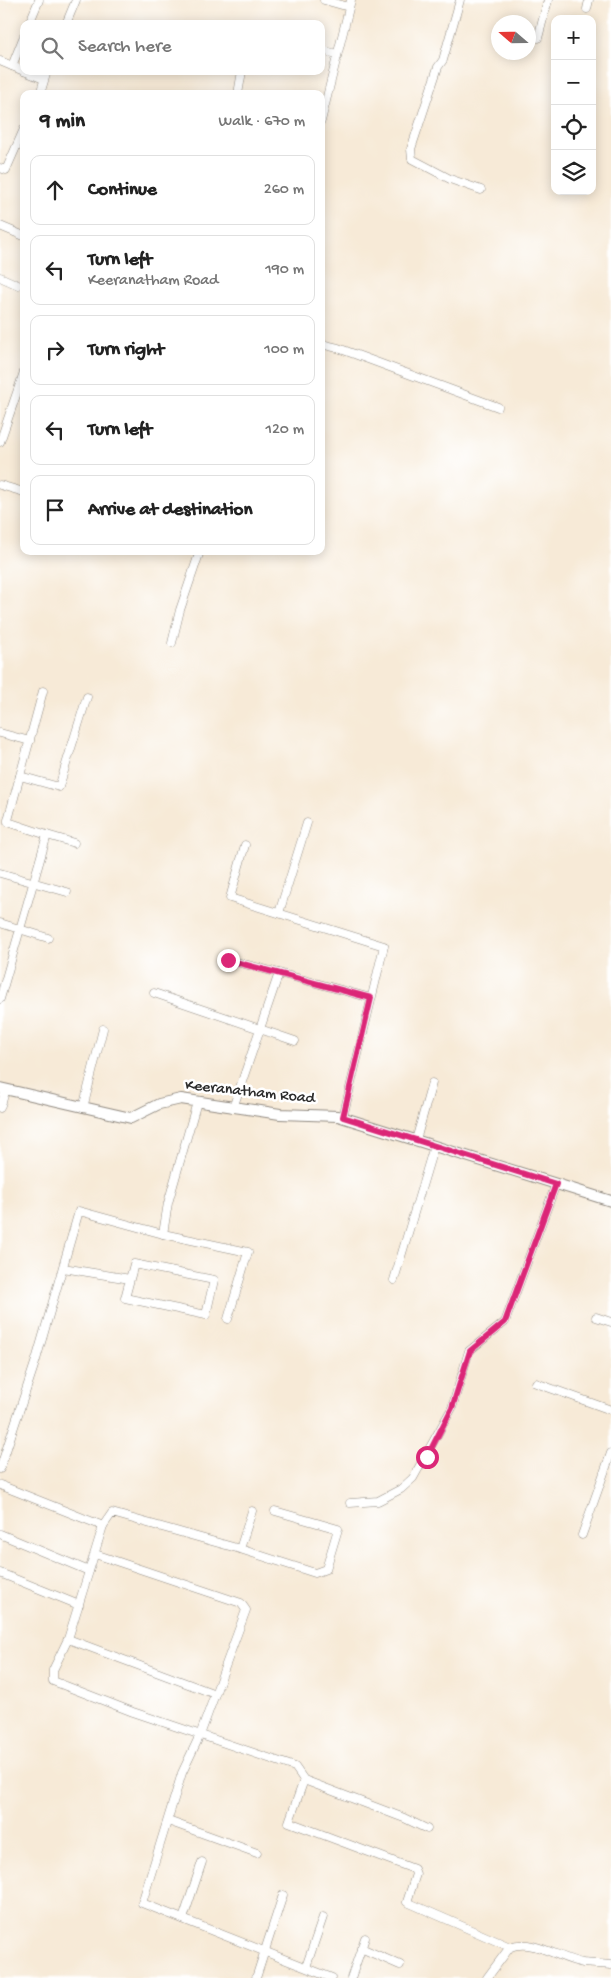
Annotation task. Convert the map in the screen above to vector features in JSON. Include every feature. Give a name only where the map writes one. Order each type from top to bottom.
[{"type":"street","points":[[31,20],[39,0]]},
{"type":"street","points":[[68,20],[76,0]]},
{"type":"street","points":[[324,0],[350,4],[325,104]]},
{"type":"street","points":[[460,0],[443,60],[438,67],[411,149],[412,159],[450,179],[481,190]]},
{"type":"street","points":[[538,38],[548,0]]},
{"type":"street","points":[[587,9],[589,0]]},
{"type":"street","points":[[12,66],[20,46]]},
{"type":"street","points":[[325,51],[337,54]]},
{"type":"street","points":[[0,61],[20,69]]},
{"type":"street","points":[[41,90],[45,75]]},
{"type":"street","points":[[239,90],[241,75]]},
{"type":"street","points":[[0,168],[6,170],[20,138]]},
{"type":"street","points":[[1,229],[20,235]]},
{"type":"street","points":[[0,277],[18,285]]},
{"type":"street","points":[[325,345],[338,348],[498,407]]},
{"type":"street","points":[[0,442],[20,384]]},
{"type":"street","points":[[0,485],[20,491]]},
{"type":"street","points":[[172,643],[180,610],[199,555]]},
{"type":"street","points":[[43,691],[8,822],[74,843]]},
{"type":"street","points":[[20,776],[59,787],[88,697]]},
{"type":"street","points":[[0,733],[30,740]]},
{"type":"street","points":[[279,913],[306,823]]},
{"type":"street","points":[[0,999],[22,930],[47,835]]},
{"type":"street","points":[[245,845],[230,898],[384,946],[343,1117]]},
{"type":"street","points":[[0,873],[67,892]]},
{"type":"street","points":[[0,923],[48,938]]},
{"type":"street","points":[[228,960],[371,998]]},
{"type":"street","points":[[233,1108],[279,973]]},
{"type":"street","points":[[154,993],[295,1041]]},
{"type":"street","points":[[83,1108],[103,1029]]},
{"type":"street","points":[[416,1140],[432,1082]]},
{"type":"street","points":[[0,1108],[3,1088]]},
{"type":"street","name":"Keeranatham Road","points":[[3,1088],[131,1118],[159,1104],[181,1100],[280,1114],[343,1117],[611,1202]]},
{"type":"street","points":[[163,1234],[168,1203],[197,1102]]},
{"type":"street","points":[[394,1280],[434,1146]]},
{"type":"street","points":[[350,1503],[378,1501],[401,1489],[413,1478],[452,1408],[470,1351],[505,1322],[556,1184]]},
{"type":"street","points":[[0,1469],[36,1360],[79,1211],[163,1234],[248,1252],[228,1319]]},
{"type":"street","points":[[134,1264],[214,1280],[206,1315],[125,1298],[130,1279],[134,1264]]},
{"type":"street","points":[[63,1268],[130,1279]]},
{"type":"street","points":[[596,1317],[611,1322]]},
{"type":"street","points":[[536,1383],[611,1410]]},
{"type":"street","points":[[582,1535],[611,1453]]},
{"type":"street","points":[[0,1485],[103,1526]]},
{"type":"street","points":[[240,1549],[252,1511]]},
{"type":"street","points":[[275,1511],[338,1529],[326,1569],[316,1573],[240,1549],[112,1513],[103,1526],[68,1639],[53,1670],[53,1682],[295,1767],[304,1780],[404,1818],[427,1829]]},
{"type":"street","points":[[0,1534],[89,1571]]},
{"type":"street","points":[[95,1554],[244,1606],[246,1610],[200,1735],[182,1773],[142,1903],[332,1978]]},
{"type":"street","points":[[0,1573],[79,1605]]},
{"type":"street","points":[[68,1639],[215,1694]]},
{"type":"street","points":[[304,1780],[289,1822],[414,1869],[416,1874],[407,1902],[510,1947],[521,1945],[541,1948],[583,1963],[611,1965]]},
{"type":"street","points":[[168,1821],[258,1853]]},
{"type":"street","points":[[183,1919],[202,1862]]},
{"type":"street","points":[[256,1978],[282,1895]]},
{"type":"street","points":[[306,1967],[323,1917]]},
{"type":"street","points":[[351,1978],[365,1938]]},
{"type":"street","points":[[487,1978],[510,1947]]},
{"type":"street","points":[[361,1948],[400,1965]]},
{"type":"route","points":[[228,960],[371,998],[343,1117],[556,1184],[505,1322],[470,1351],[462,1370],[452,1408],[427,1457]]}]
